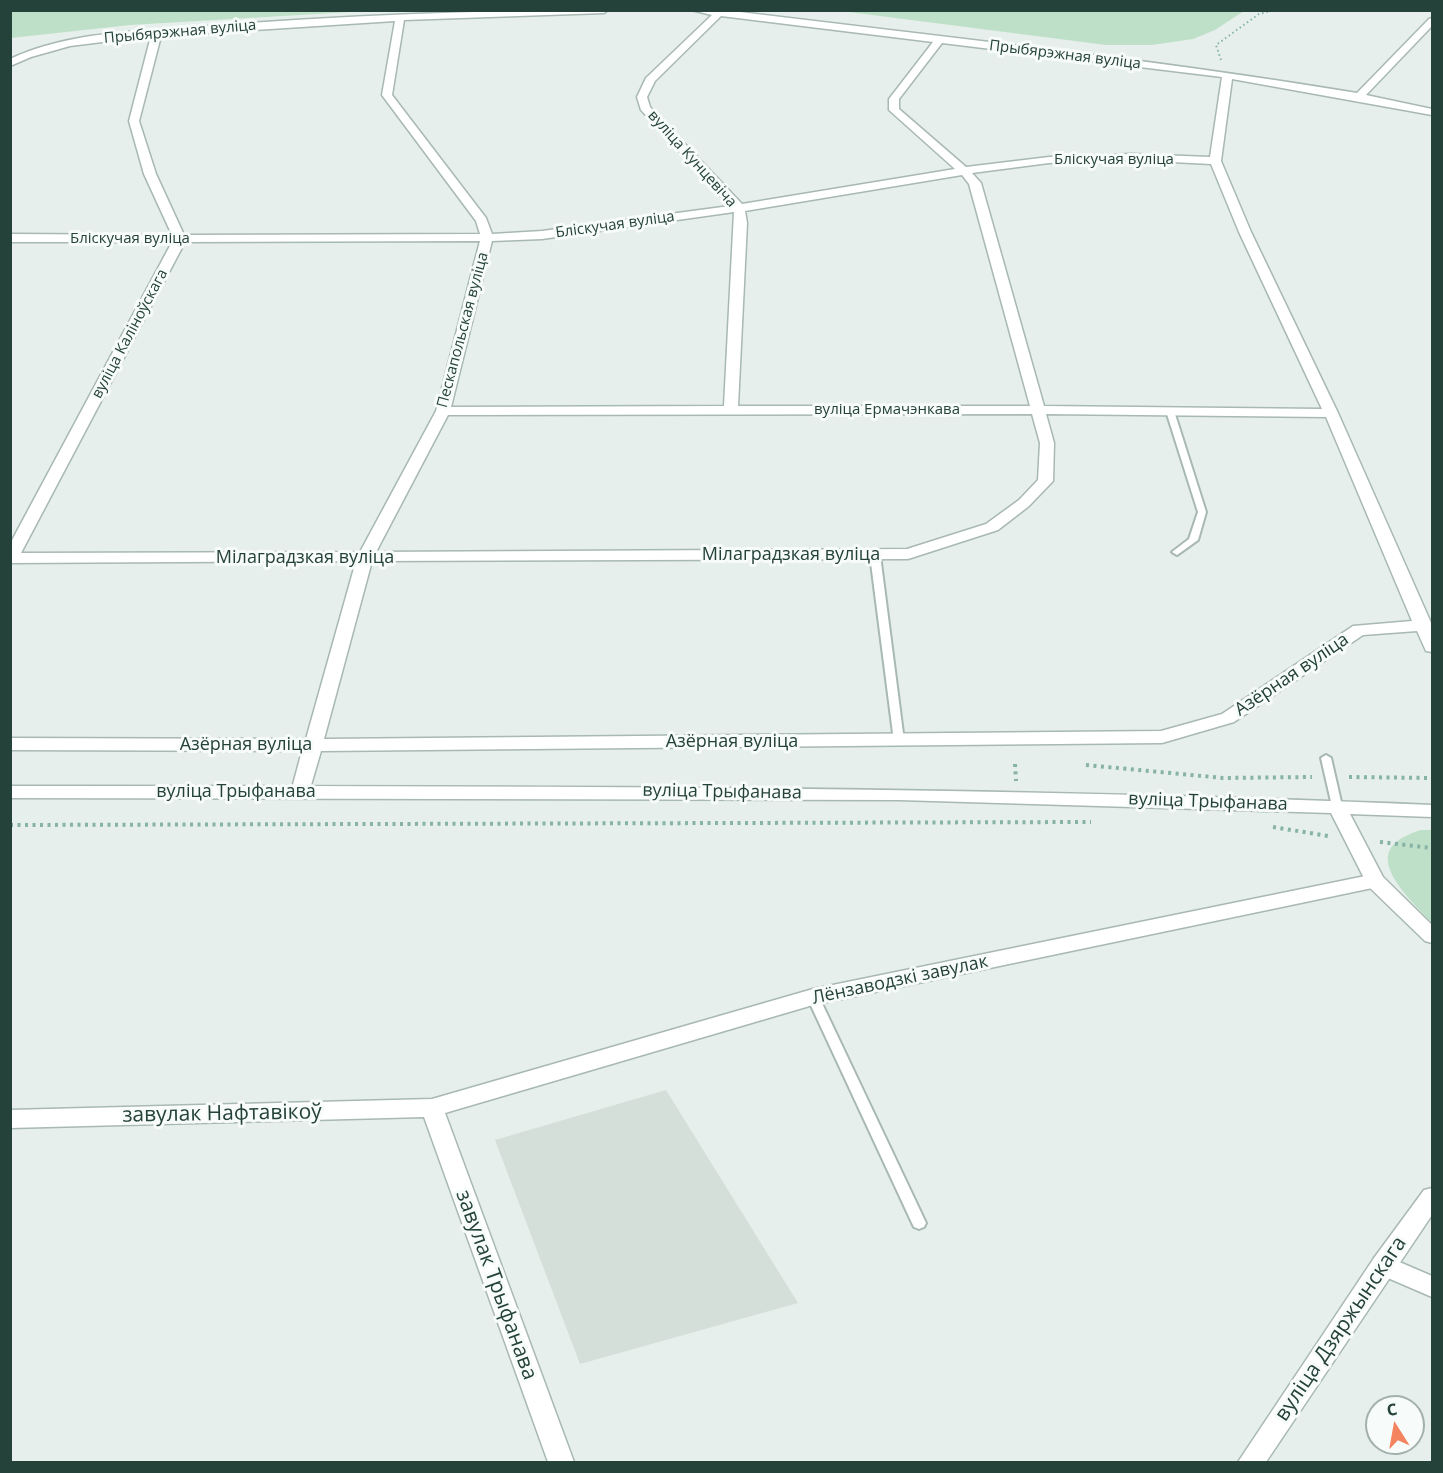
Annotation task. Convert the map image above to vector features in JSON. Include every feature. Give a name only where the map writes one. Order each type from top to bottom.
[{"type":"street","name":"Прыбярэжная вуліца","points":[[10,63],[31,54],[63,46],[157,33],[255,25],[604,10]]},
{"type":"street","name":"Прыбярэжная вуліца","points":[[695,10],[1227,75],[1432,112]]},
{"type":"street","name":"вуліца Кунцевіча","points":[[719,13],[650,80],[642,97],[645,108],[739,208],[741,223],[731,410]]},
{"type":"street","name":"Пескапольская вуліца","points":[[300,792],[365,558],[443,411],[487,237],[482,221],[387,95],[400,18]]},
{"type":"street","points":[[1359,97],[1432,21]]},
{"type":"street","points":[[157,33],[134,121],[150,174],[180,239]]},
{"type":"street","name":"Мілаградзкая вуліца","points":[[11,558],[908,554],[992,527],[1024,503],[1045,481],[1047,443],[1040,410],[975,183],[964,171],[904,122],[894,110],[894,99],[940,39]]},
{"type":"street","points":[[1227,75],[1215,161],[1245,232],[1331,413],[1432,648]]},
{"type":"street","name":"Бліскучая вуліца","points":[[10,238],[180,239],[542,235],[739,208],[964,171],[1090,157],[1215,161]]},
{"type":"street","name":"вуліца Каліноўскага","points":[[11,558],[180,239]]},
{"type":"street","name":"вуліца Ермачэнкава","points":[[443,411],[1040,410],[1331,413]]},
{"type":"street","name":"Азёрная вуліца","points":[[10,744],[312,745],[1162,737],[1228,718],[1359,630],[1424,625]]},
{"type":"street","name":"вуліца Трыфанава","points":[[10,792],[664,790],[1228,802],[1432,811]]},
{"type":"street","points":[[1337,806],[1374,881],[1432,936]]},
{"type":"street","name":"Лёнзаводзкі завулак","points":[[432,1108],[813,997],[1374,881]]},
{"type":"street","name":"завулак Нафтавікоў","points":[[11,1120],[432,1108]]},
{"type":"street","name":"завулак Трыфанава","points":[[432,1108],[561,1462]]},
{"type":"street","name":"вуліца Дзяржынскага","points":[[1251,1462],[1383,1265],[1432,1197]]},
{"type":"street","points":[[1383,1265],[1432,1287]]},
{"type":"lane","points":[[1170,411],[1202,512],[1193,540],[1177,552]]},
{"type":"lane","points":[[875,555],[899,741]]},
{"type":"lane","points":[[1326,758],[1337,806]]},
{"type":"lane","points":[[813,997],[919,1223]]},
{"type":"path","points":[[1227,75],[1216,45],[1259,14],[1275,10]]},
{"type":"path","points":[[1086,765],[1223,778],[1432,778]]},
{"type":"path","points":[[1223,778],[1228,802]]},
{"type":"path","points":[[10,825],[1101,822]]},
{"type":"path","points":[[1266,826],[1352,840],[1432,848]]},
{"type":"shaded area","points":[[666,1090],[798,1303],[580,1364],[495,1140]]},
{"type":"green space","points":[[10,11],[368,11],[130,25],[11,38]]},
{"type":"green space","points":[[841,11],[1244,11],[1215,30],[1193,39],[1152,45],[1106,45]]},
{"type":"green space","points":[[1420,830],[1432,830],[1432,923],[1398,885],[1388,863],[1389,852],[1395,843]]}]
